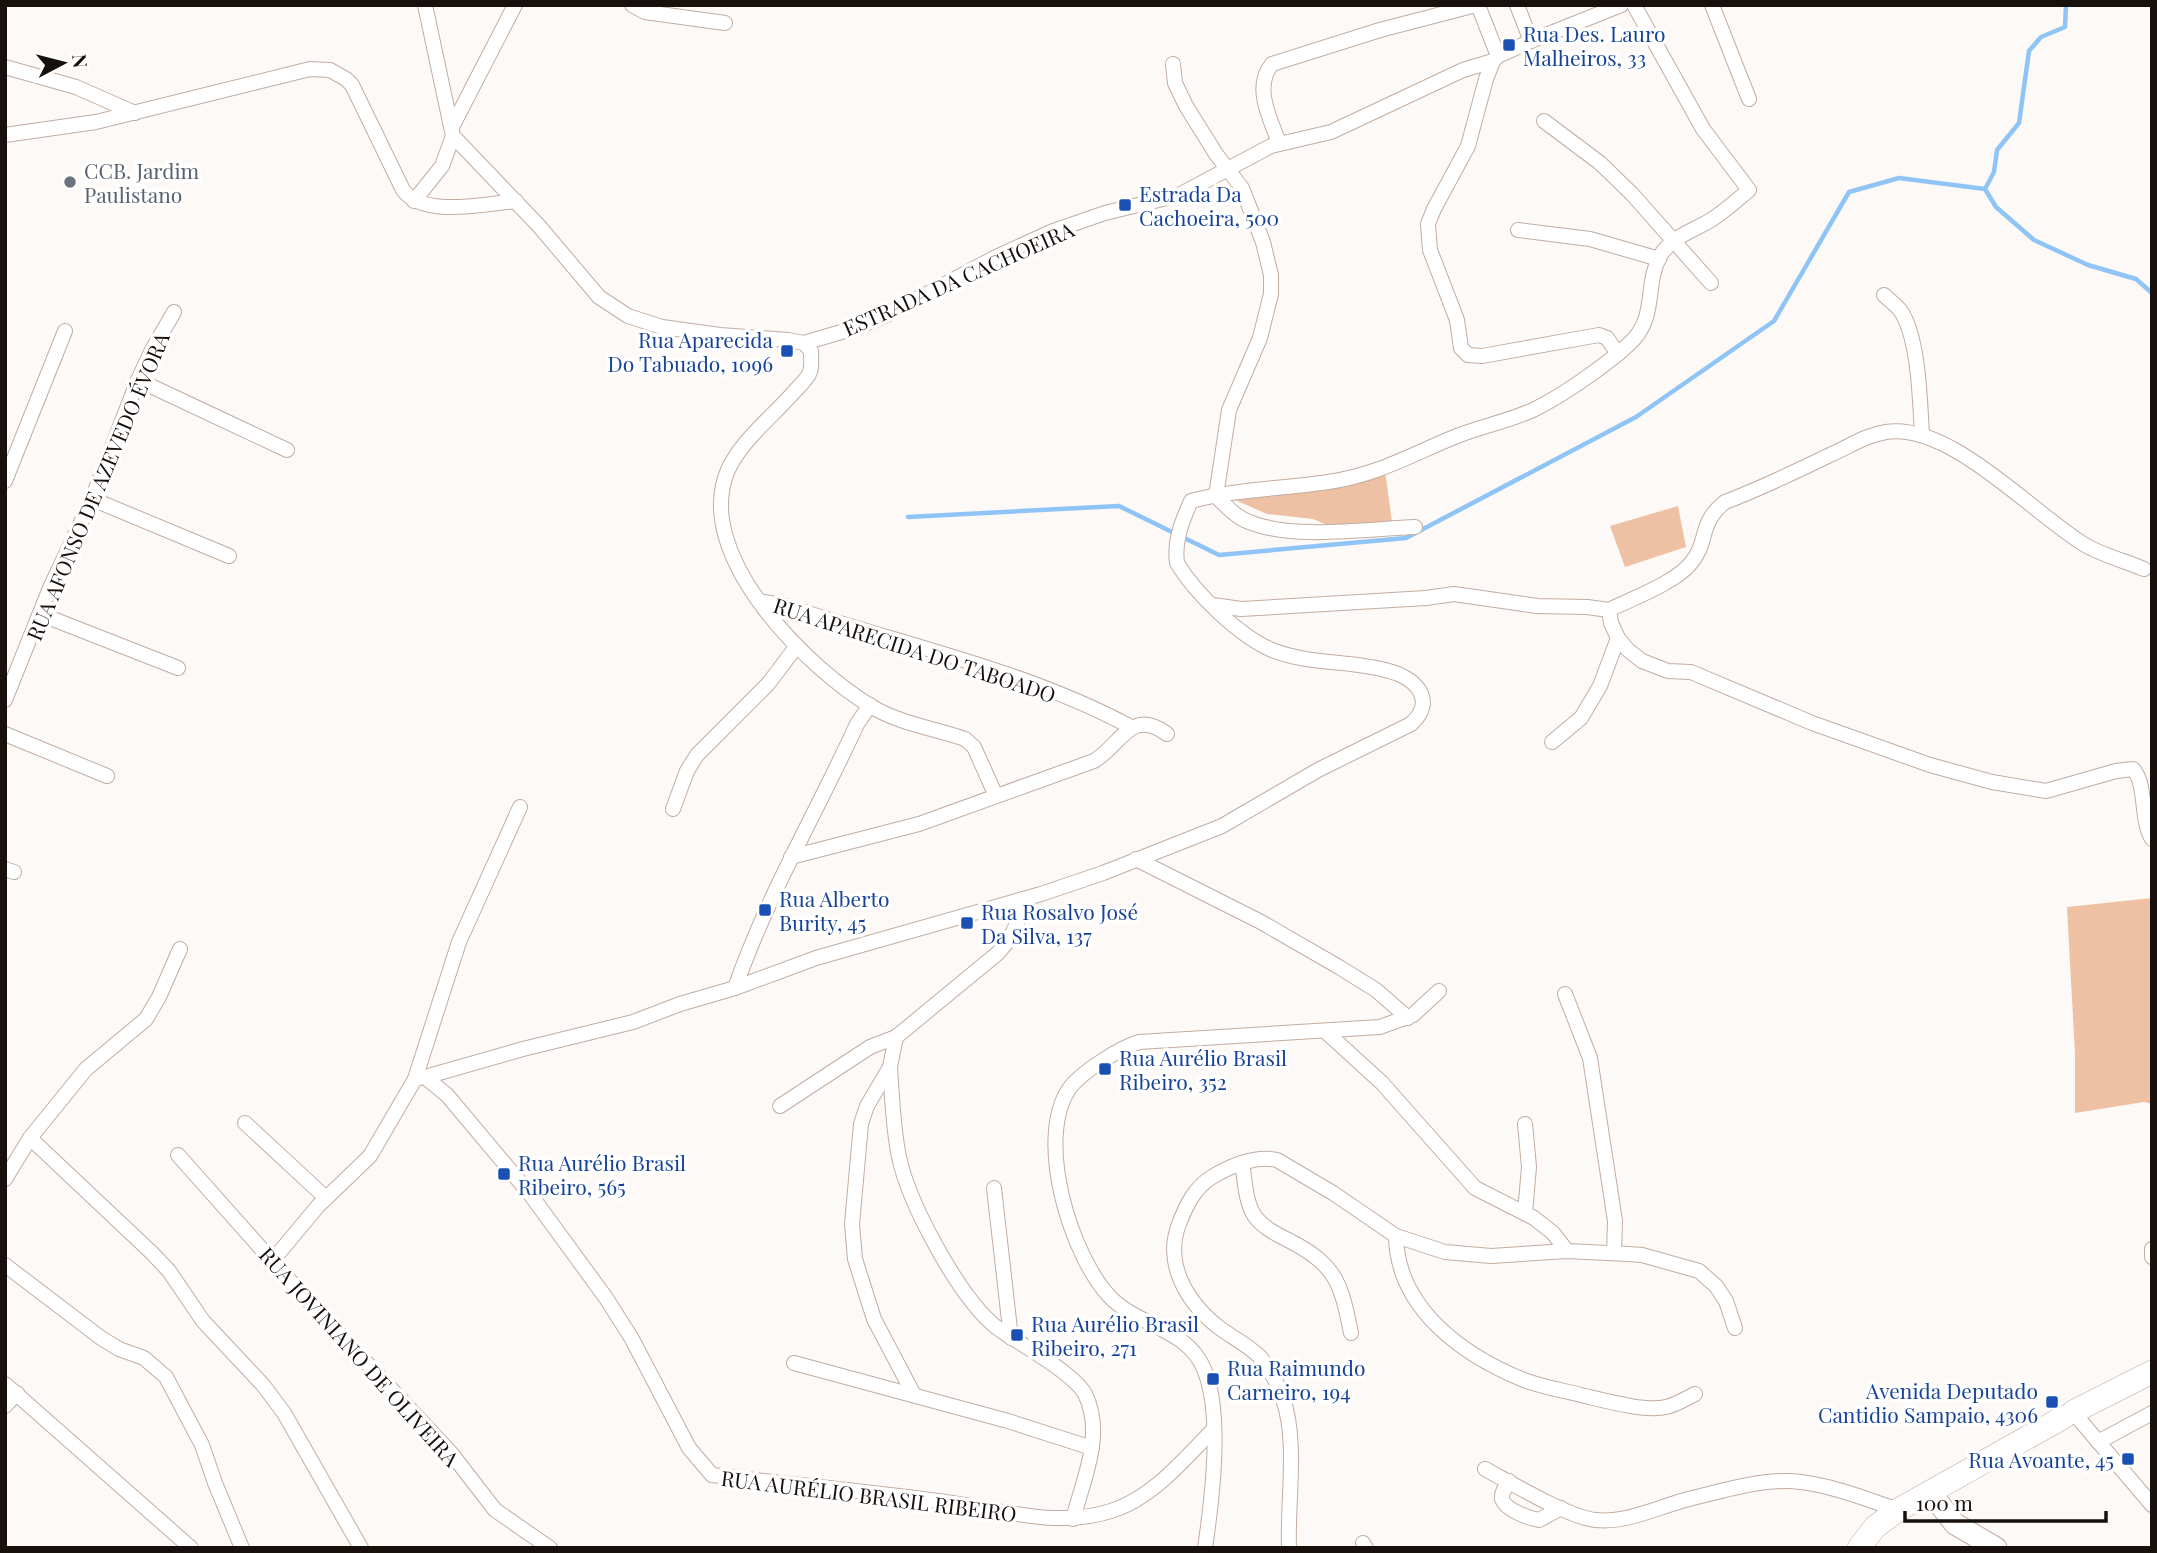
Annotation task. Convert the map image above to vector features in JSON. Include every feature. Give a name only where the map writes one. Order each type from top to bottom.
[{"type":"main road","points":[[1859,1548],[1875,1527],[1898,1510],[2152,1372]]},
{"type":"street","points":[[425,5],[452,132],[599,297],[628,316],[677,330],[788,340],[804,344]]},
{"type":"street","points":[[414,201],[442,166],[452,132],[515,5]]},
{"type":"street","points":[[632,5],[645,12],[725,23]]},
{"type":"street","points":[[1279,143],[1264,96],[1264,80],[1272,64],[1380,30],[1477,5],[1496,59],[1486,79],[1468,146],[1428,224],[1430,250],[1457,320],[1461,348],[1468,355],[1482,356],[1600,335],[1607,338],[1618,354]]},
{"type":"street","points":[[1517,5],[1531,41]]},
{"type":"street","name":"ESTRADA DA CACHOEIRA","points":[[804,344],[889,314],[996,257],[1054,232],[1105,214],[1180,195],[1279,143],[1331,132],[1463,70],[1496,59],[1531,41],[1621,5]]},
{"type":"street","points":[[420,1078],[633,1022],[680,1003],[735,988],[817,958],[1103,873],[1222,826],[1318,770],[1418,718],[1423,703],[1421,692],[1405,677],[1390,671],[1315,660],[1273,650],[1252,640],[1213,605],[1177,563],[1177,540],[1191,501],[1329,482],[1394,465],[1456,437],[1549,402],[1618,354],[1636,338],[1644,326],[1659,259],[1674,240],[1712,219],[1749,190],[1707,135],[1634,5]]},
{"type":"street","points":[[1712,5],[1749,99]]},
{"type":"street","points":[[1172,64],[1175,83],[1186,106],[1216,154],[1242,188],[1269,264],[1272,284],[1256,351],[1228,410],[1216,496]]},
{"type":"street","points":[[5,67],[75,87],[135,113]]},
{"type":"street","points":[[5,135],[96,122],[310,69],[330,70],[352,85],[403,190],[414,201],[434,206],[516,201]]},
{"type":"street","points":[[1544,121],[1600,163],[1711,283]]},
{"type":"street","points":[[1518,230],[1569,234],[1659,259]]},
{"type":"street","points":[[1884,295],[1900,310],[1909,330],[1922,435]]},
{"type":"street","name":"RUA AFONSO DE AZEVEDO ÉVORA","points":[[5,700],[58,569],[92,499],[138,380],[174,312]]},
{"type":"street","points":[[5,481],[65,331]]},
{"type":"street","name":"RUA APARECIDA DO TABOADO","points":[[804,344],[811,351],[810,372],[740,451],[728,470],[723,487],[720,505],[727,539],[759,601],[783,605],[977,665],[1070,699],[1131,727],[1150,724],[1167,734]]},
{"type":"street","points":[[138,380],[287,450]]},
{"type":"street","points":[[1213,605],[1241,609],[1454,594],[1537,606],[1609,610],[1680,574],[1690,565],[1698,553],[1707,521],[1725,502],[1871,436],[1900,430],[1922,435],[1972,460],[2002,481],[2027,504],[2087,546],[2144,569]]},
{"type":"street","points":[[1216,496],[1247,522],[1279,531],[1415,527]]},
{"type":"street","points":[[92,499],[229,556]]},
{"type":"street","points":[[759,601],[796,647],[829,678],[892,716],[965,739],[974,747],[996,796]]},
{"type":"street","points":[[1609,610],[1618,638],[1642,661],[1668,671],[1691,672],[1755,701],[1875,747],[1992,782],[2046,791],[2116,771],[2133,769],[2141,780],[2141,793],[2152,839]]},
{"type":"street","points":[[40,614],[178,668]]},
{"type":"street","points":[[1552,742],[1581,718],[1600,686],[1618,638]]},
{"type":"street","points":[[673,809],[687,771],[697,755],[768,684],[796,647]]},
{"type":"street","points":[[735,988],[747,954],[791,857],[870,705]]},
{"type":"street","points":[[791,857],[919,824],[1094,761],[1131,727]]},
{"type":"street","points":[[5,734],[107,776]]},
{"type":"street","points":[[273,1260],[326,1198],[370,1156],[420,1078],[459,942],[520,807]]},
{"type":"street","points":[[1136,859],[1261,922],[1339,967],[1376,990],[1408,1018]]},
{"type":"street","points":[[780,1106],[870,1047],[896,1037],[999,953],[1015,930],[1023,898]]},
{"type":"street","points":[[5,1179],[30,1139],[86,1069],[146,1019],[180,949]]},
{"type":"street","points":[[1205,1548],[1215,1414],[1210,1387],[1198,1356],[1175,1335],[1129,1312],[1112,1298],[1096,1280],[1084,1257],[1060,1196],[1057,1166],[1057,1133],[1062,1106],[1069,1089],[1079,1079],[1128,1046],[1172,1039],[1380,1027],[1408,1018],[1439,991]]},
{"type":"street","points":[[1565,994],[1590,1059],[1615,1221],[1614,1253]]},
{"type":"street","points":[[1325,1031],[1382,1083],[1469,1183],[1545,1225],[1567,1251]]},
{"type":"street","points":[[896,1037],[890,1067],[899,1157],[903,1174],[919,1211],[964,1290],[988,1320],[1072,1378],[1085,1395],[1092,1419],[1092,1448],[1073,1519]]},
{"type":"street","points":[[890,1067],[867,1106],[861,1124],[852,1224],[855,1259],[867,1300],[882,1337],[914,1395]]},
{"type":"street","name":"RUA AURÉLIO BRASIL RIBEIRO","points":[[420,1078],[447,1095],[530,1194],[606,1298],[638,1351],[689,1448],[712,1475],[1073,1519],[1110,1512],[1136,1499],[1170,1473],[1214,1429]]},
{"type":"street","points":[[245,1123],[326,1198]]},
{"type":"street","points":[[1525,1124],[1529,1167],[1525,1213]]},
{"type":"street","points":[[30,1139],[152,1253],[169,1271],[203,1321],[249,1369],[284,1413],[362,1548]]},
{"type":"street","name":"RUA JOVINIANO DE OLIVEIRA","points":[[178,1155],[451,1453],[495,1510],[550,1548]]},
{"type":"street","points":[[1289,1548],[1290,1437],[1283,1399],[1260,1358],[1201,1312],[1182,1285],[1175,1269],[1172,1252],[1174,1236],[1196,1190],[1210,1178],[1248,1162],[1270,1159],[1285,1164],[1396,1236],[1446,1252],[1492,1256],[1567,1251],[1642,1255],[1699,1271],[1711,1279],[1721,1293],[1735,1328]]},
{"type":"street","points":[[1248,1162],[1248,1202],[1255,1216],[1266,1228],[1312,1252],[1324,1263],[1338,1283],[1351,1333]]},
{"type":"street","points":[[994,1188],[1011,1338]]},
{"type":"street","points":[[1396,1236],[1395,1248],[1400,1267],[1408,1288],[1420,1307],[1438,1327],[1486,1362],[1524,1380],[1545,1386],[1641,1406],[1666,1407],[1695,1394]]},
{"type":"street","points":[[2152,1249],[2152,1257]]},
{"type":"street","points":[[5,1265],[101,1338],[119,1349],[144,1358],[166,1377],[202,1445],[242,1548]]},
{"type":"street","points":[[794,1363],[1008,1420],[1092,1448]]},
{"type":"street","points":[[5,1406],[11,1389],[191,1548]]},
{"type":"street","points":[[2098,1442],[2152,1413]]},
{"type":"street","points":[[2069,1415],[2098,1442],[2152,1505]]},
{"type":"street","points":[[1485,1469],[1561,1508],[1595,1520],[1618,1520],[1721,1492],[1786,1481],[1803,1482],[1854,1495],[1898,1510]]},
{"type":"street","points":[[1508,1481],[1502,1494],[1503,1499],[1506,1505],[1520,1513],[1539,1520],[1561,1508]]},
{"type":"street","points":[[1930,1492],[1955,1524],[1996,1548]]},
{"type":"shaded area","points":[[1385,471],[1392,522],[1332,527],[1313,519],[1267,514],[1233,499]]},
{"type":"shaded area","points":[[1678,506],[1686,547],[1625,567],[1610,526]]},
{"type":"shaded area","points":[[2152,898],[2152,1104],[2144,1102],[2075,1113],[2075,1054],[2067,907]]},
{"type":"waterway","points":[[2066,5],[2065,27],[2041,37],[2029,51],[2019,123],[1997,150],[1994,172],[1985,189],[1996,207],[2034,240],[2088,265],[2136,279],[2152,293]]},
{"type":"waterway","points":[[908,517],[1119,506],[1219,555],[1406,538],[1636,417],[1774,321],[1849,192],[1899,178],[1985,189]]},
{"type":"place","name":"Rua Des. Lauro Malheiros, 33","points":[[1509,45]]},
{"type":"place","name":"CCB. Jardim Paulistano","points":[[70,182]]},
{"type":"place","name":"Estrada Da Cachoeira, 500","points":[[1125,205]]},
{"type":"place","name":"Rua Aparecida Do Tabuado, 1096","points":[[787,351]]},
{"type":"place","name":"Rua Alberto Burity, 45","points":[[765,910]]},
{"type":"place","name":"Rua Rosalvo José Da Silva, 137","points":[[967,923]]},
{"type":"place","name":"Rua Aurélio Brasil Ribeiro, 352","points":[[1105,1069]]},
{"type":"place","name":"Rua Aurélio Brasil Ribeiro, 565","points":[[504,1174]]},
{"type":"place","name":"Rua Aurélio Brasil Ribeiro, 271","points":[[1017,1335]]},
{"type":"place","name":"Rua Raimundo Carneiro, 194","points":[[1213,1379]]},
{"type":"place","name":"Avenida Deputado Cantidio Sampaio, 4306","points":[[2052,1402]]},
{"type":"place","name":"Rua Avoante, 45","points":[[2128,1459]]}]
